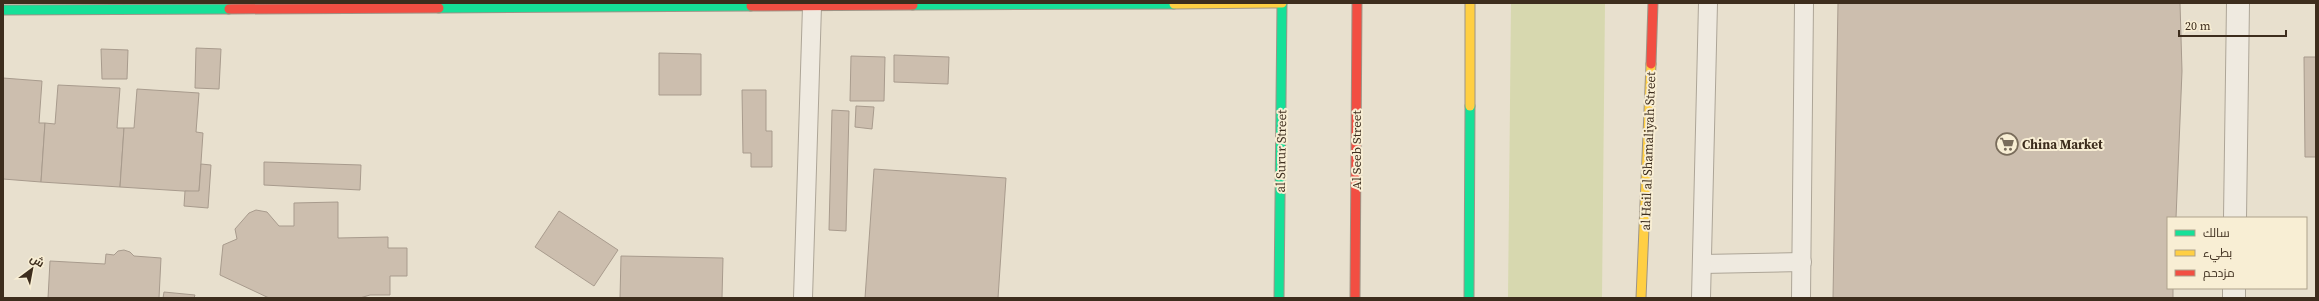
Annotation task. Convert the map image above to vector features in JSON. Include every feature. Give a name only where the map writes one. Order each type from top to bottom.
[{"type":"main road","points":[[3,10],[1282,3]]},
{"type":"main road","name":"al Surur Street","points":[[1279,298],[1282,3]]},
{"type":"main road","name":"Al Seeb Street","points":[[1356,3],[1356,298]]},
{"type":"main road","points":[[1469,298],[1470,3]]},
{"type":"main road","name":"al Hail al Shamaliyah Street","points":[[1641,298],[1649,150],[1653,3]]},
{"type":"street","points":[[2235,217],[2238,3]]},
{"type":"lane","points":[[1701,298],[1708,3]]},
{"type":"lane","points":[[1801,298],[1804,3]]},
{"type":"lane","points":[[803,298],[812,6]]},
{"type":"lane","points":[[1702,264],[1802,262]]},
{"type":"green space","points":[[1511,3],[1605,3],[1602,298],[1508,298]]},
{"type":"building","name":"China Market","points":[[1838,3],[2180,3],[2182,71],[2176,217],[2167,217],[2167,289],[2173,289],[2173,298],[1833,298]]},
{"type":"building","points":[[196,48],[221,49],[219,89],[195,88]]},
{"type":"building","points":[[101,49],[128,50],[127,79],[102,79]]},
{"type":"building","points":[[659,53],[701,54],[701,95],[659,95]]},
{"type":"building","points":[[894,55],[949,57],[948,84],[894,82]]},
{"type":"building","points":[[851,56],[885,57],[884,101],[850,101]]},
{"type":"building","points":[[2304,57],[2316,57],[2316,157],[2305,157]]},
{"type":"building","points":[[3,78],[42,81],[39,123],[45,123],[41,182],[3,179]]},
{"type":"building","points":[[58,85],[120,88],[117,128],[124,128],[120,187],[41,182],[45,123],[55,124]]},
{"type":"building","points":[[137,89],[199,93],[196,132],[203,133],[199,192],[120,187],[124,128],[134,128]]},
{"type":"building","points":[[742,90],[766,90],[766,131],[772,131],[772,167],[751,167],[751,153],[743,153]]},
{"type":"building","points":[[856,106],[874,107],[872,129],[855,127]]},
{"type":"building","points":[[832,110],[849,111],[846,231],[829,230]]},
{"type":"building","points":[[264,162],[361,165],[360,190],[264,185]]},
{"type":"building","points":[[201,164],[211,165],[208,208],[184,206],[185,191],[199,191]]},
{"type":"building","points":[[874,169],[1006,178],[998,298],[865,298]]},
{"type":"building","points":[[338,202],[338,238],[388,237],[388,248],[407,248],[407,276],[390,276],[390,295],[370,295],[360,298],[269,298],[220,275],[223,245],[237,239],[235,229],[249,213],[256,210],[267,212],[279,226],[294,226],[294,203]]},
{"type":"building","points":[[559,211],[618,250],[594,286],[535,247]]},
{"type":"building","points":[[124,250],[130,252],[134,256],[161,258],[159,298],[48,298],[50,261],[105,264],[106,254],[114,255],[118,251]]},
{"type":"building","points":[[621,256],[723,258],[722,298],[620,298]]},
{"type":"building","points":[[164,292],[195,295],[194,298],[163,298]]},
{"type":"traffic: fast","points":[[1279,298],[1282,3]]},
{"type":"traffic: fast","points":[[913,5],[1174,4]]},
{"type":"traffic: fast","points":[[439,8],[751,6]]},
{"type":"traffic: fast","points":[[3,10],[229,9]]},
{"type":"traffic: fast","points":[[1469,298],[1470,106]]},
{"type":"traffic: slow","points":[[1174,4],[1282,3]]},
{"type":"traffic: slow","points":[[1470,3],[1470,106]]},
{"type":"traffic: slow","points":[[1641,298],[1651,64]]},
{"type":"traffic: jam","points":[[1355,298],[1357,3]]},
{"type":"traffic: jam","points":[[1651,64],[1653,3]]},
{"type":"traffic: jam","points":[[751,6],[913,5]]},
{"type":"traffic: jam","points":[[229,9],[439,8]]},
{"type":"place","name":"China Market","points":[[2007,144]]}]
